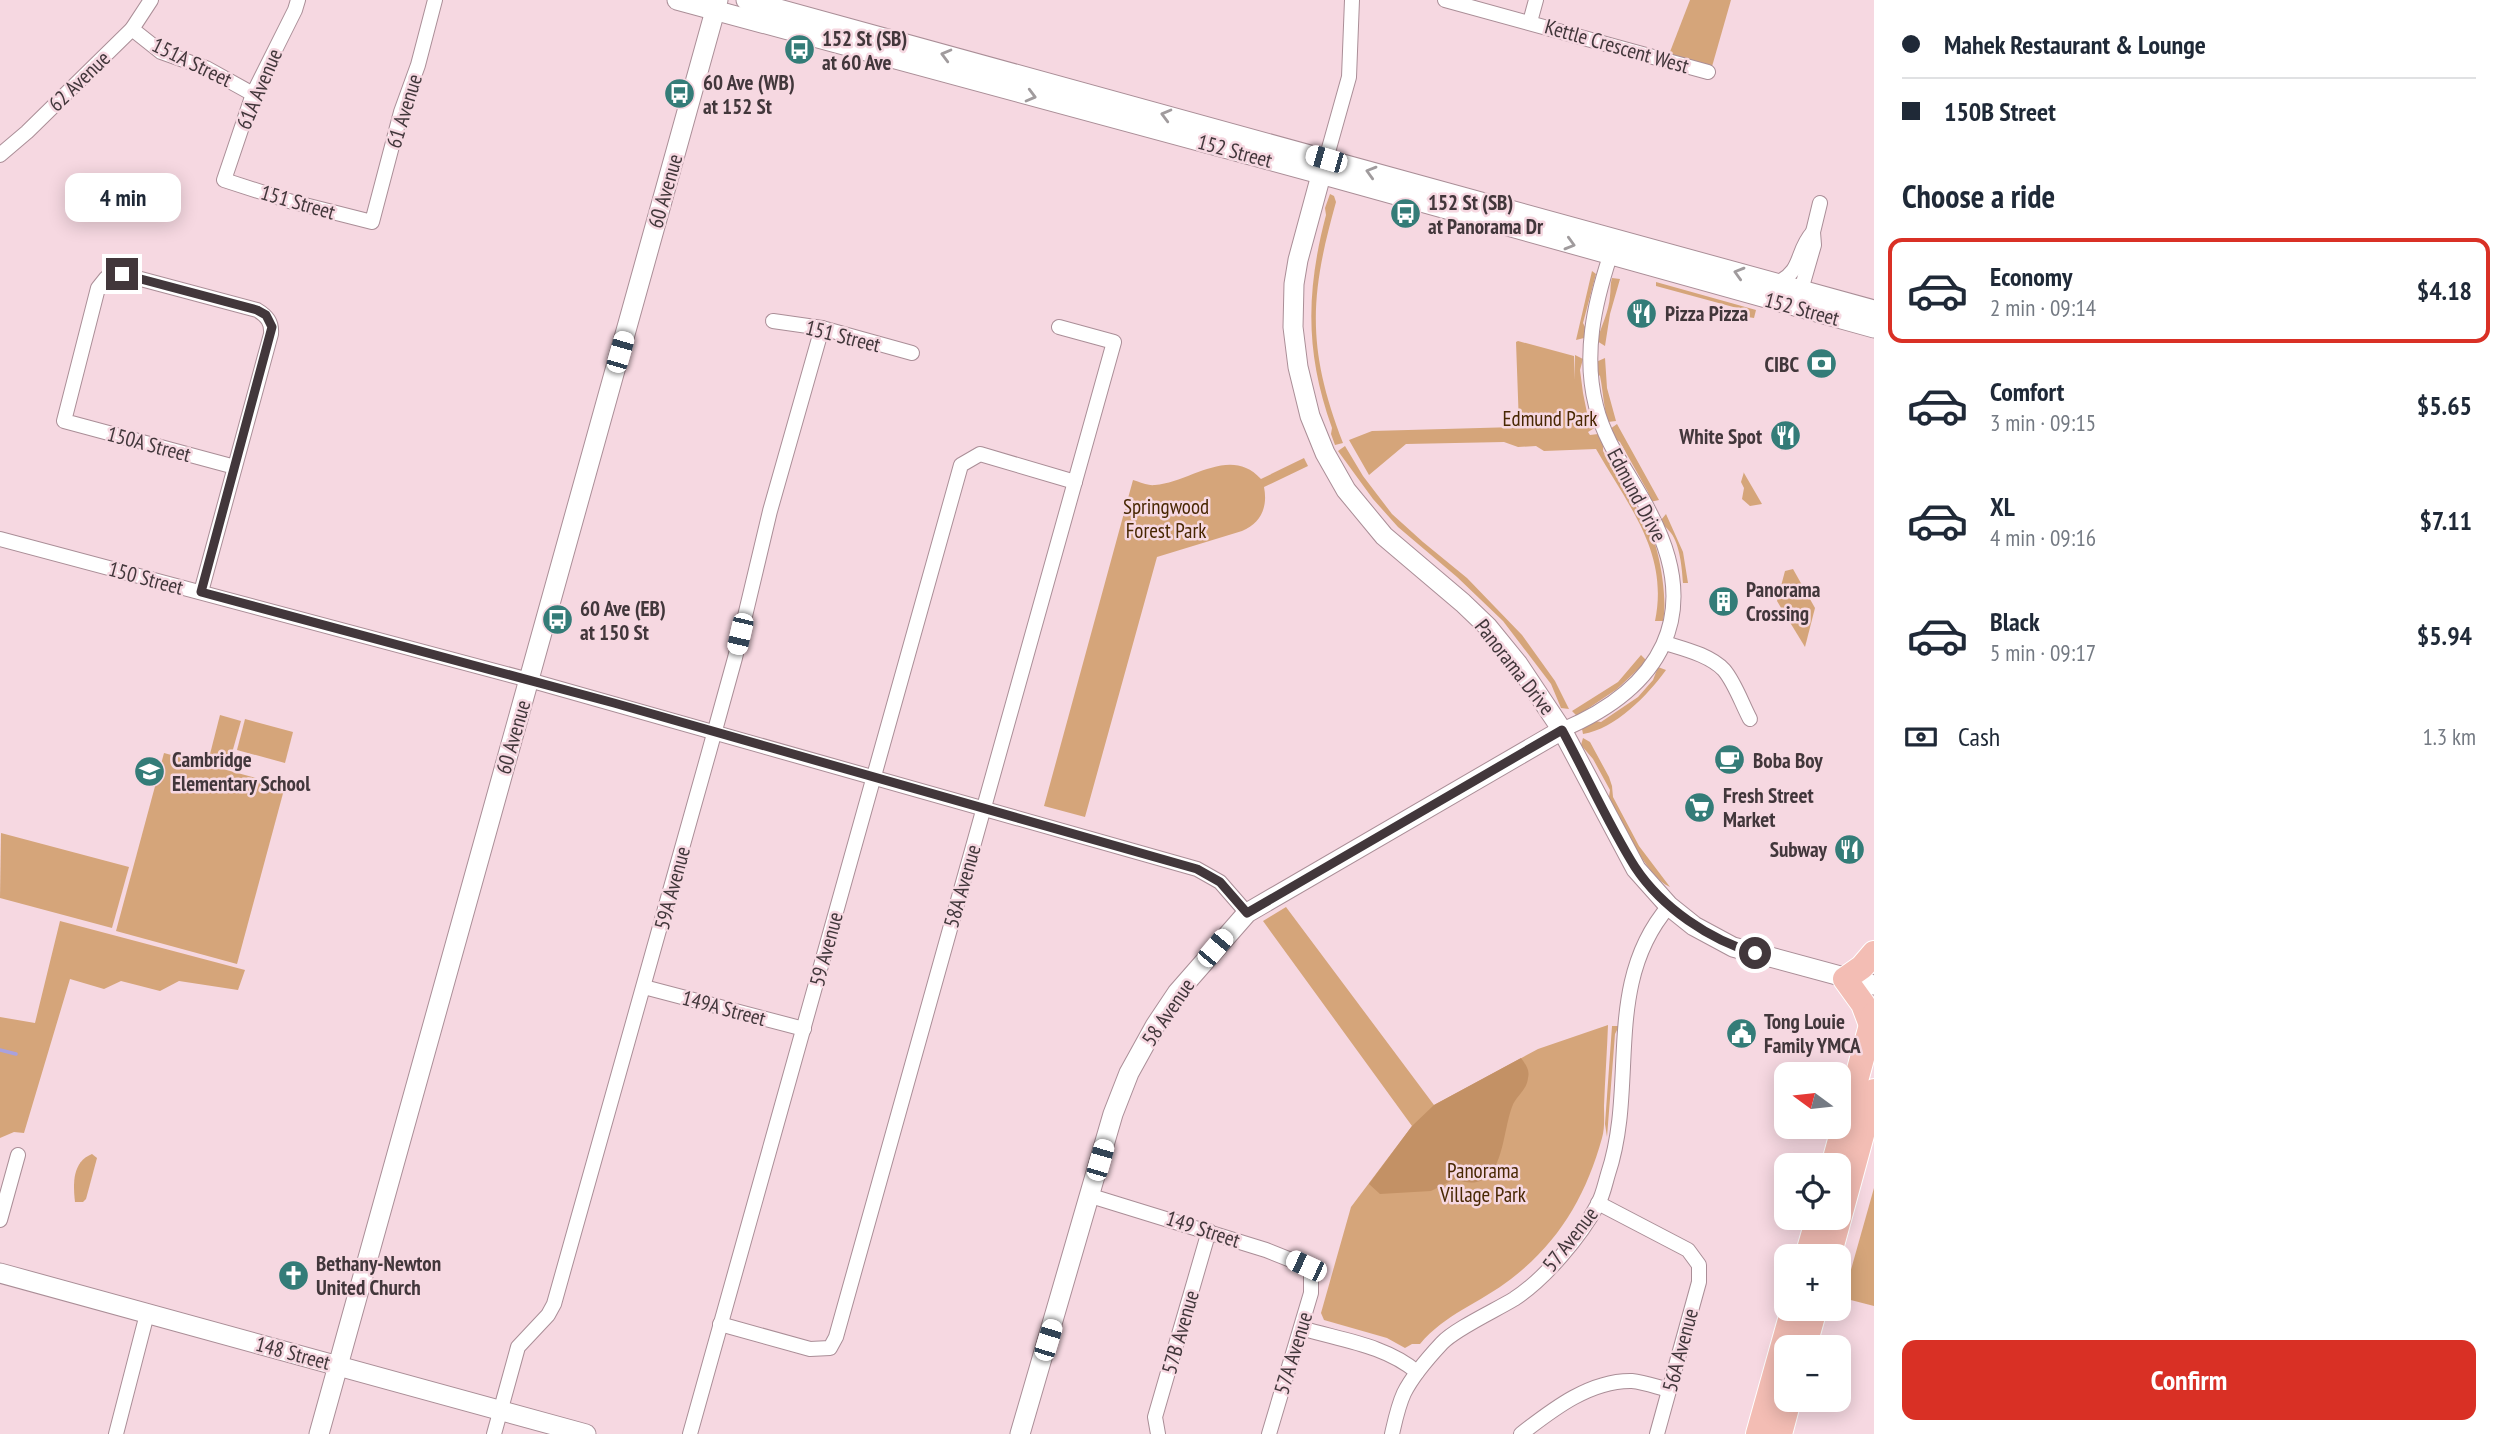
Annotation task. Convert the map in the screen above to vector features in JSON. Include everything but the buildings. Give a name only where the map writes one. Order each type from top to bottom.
[{"type":"highway","points":[[1836,1153],[1872,1020],[1845,979],[1862,967],[1874,953]]},
{"type":"highway","points":[[1832,1244],[1874,1091]]},
{"type":"highway","points":[[1758,1434],[1790,1321]]},
{"type":"highway","points":[[1780,1434],[1786,1412]]},
{"type":"street","name":"62 Avenue","points":[[0,155],[132,29],[151,0]]},
{"type":"street","name":"61A Avenue","points":[[224,180],[253,94],[298,0]]},
{"type":"street","name":"61 Avenue","points":[[372,222],[401,112],[418,65],[435,0]]},
{"type":"street","name":"152 Street","points":[[677,0],[717,5],[1324,167],[1481,204],[1644,247],[1777,283],[1796,298],[1843,301],[1874,310]]},
{"type":"street","name":"152 Street","points":[[746,0],[1324,167],[1610,256],[1748,294],[1762,289],[1791,295],[1874,328]]},
{"type":"street","points":[[1324,167],[1349,77],[1352,0]]},
{"type":"street","name":"Kettle Crescent West","points":[[1445,0],[1708,72]]},
{"type":"street","points":[[1530,22],[1536,0]]},
{"type":"street","name":"60 Avenue","points":[[319,1434],[717,5]]},
{"type":"street","name":"151A Street","points":[[132,29],[161,52],[216,73],[253,94]]},
{"type":"street","name":"Panorama Drive","points":[[1324,167],[1298,260],[1293,312],[1302,388],[1310,416],[1325,453],[1346,490],[1398,550],[1463,603],[1487,626],[1518,664],[1562,730],[1636,869],[1670,906],[1695,926],[1733,947],[1874,985]]},
{"type":"street","name":"151 Street","points":[[224,180],[289,201],[372,222]]},
{"type":"street","points":[[1796,298],[1814,245],[1813,232],[1820,203]]},
{"type":"street","points":[[1777,283],[1793,274],[1804,243],[1813,232]]},
{"type":"street","points":[[1610,256],[1614,249],[1644,247]]},
{"type":"street","name":"Edmund Drive","points":[[1562,730],[1632,689],[1655,661],[1665,643],[1674,601],[1667,552],[1651,513],[1610,444],[1597,410],[1590,379],[1592,324],[1610,256]]},
{"type":"street","name":"150A Street","points":[[122,274],[203,294],[257,310],[269,320],[271,334],[235,467],[64,421],[98,288],[106,278],[122,274]]},
{"type":"street","name":"151 Street","points":[[773,321],[822,328],[912,353]]},
{"type":"street","name":"58A Avenue","points":[[720,1324],[810,1349],[830,1348],[836,1337],[1114,342],[1059,327]]},
{"type":"street","name":"59A Avenue","points":[[494,1434],[518,1347],[548,1315],[554,1304],[735,659],[770,511],[822,328]]},
{"type":"street","name":"59 Avenue","points":[[690,1434],[961,465],[980,454],[1075,482]]},
{"type":"street","points":[[201,592],[235,467]]},
{"type":"street","name":"150 Street","points":[[0,539],[529,680],[1197,869],[1220,882],[1247,913]]},
{"type":"street","points":[[1665,643],[1707,659],[1727,673],[1750,719]]},
{"type":"street","name":"58 Avenue","points":[[1020,1434],[1113,1114],[1129,1073],[1177,993],[1247,913],[1562,730]]},
{"type":"street","name":"57 Avenue","points":[[1392,1434],[1403,1395],[1417,1372],[1444,1341],[1518,1296],[1549,1269],[1598,1203],[1614,1158],[1621,1117],[1625,1022],[1630,985],[1649,932],[1670,906]]},
{"type":"street","name":"149A Street","points":[[644,987],[804,1029]]},
{"type":"street","points":[[0,1220],[18,1155]]},
{"type":"street","name":"149 Street","points":[[1091,1196],[1289,1258],[1306,1266],[1311,1272]]},
{"type":"street","name":"56A Avenue","points":[[1598,1203],[1688,1250],[1699,1265],[1699,1282],[1657,1434]]},
{"type":"street","name":"57B Avenue","points":[[1157,1433],[1155,1417],[1209,1231]]},
{"type":"street","name":"57A Avenue","points":[[1269,1434],[1311,1293],[1311,1272]]},
{"type":"street","name":"148 Street","points":[[0,1273],[586,1434]]},
{"type":"street","points":[[116,1434],[147,1314]]},
{"type":"street","points":[[1301,1328],[1381,1350],[1417,1372]]},
{"type":"street","points":[[1521,1434],[1541,1418],[1593,1387],[1634,1381],[1669,1390]]},
{"type":"green space","points":[[1690,0],[1731,0],[1711,70],[1668,57]]},
{"type":"green space","points":[[1330,194],[1336,202],[1321,267],[1316,323],[1323,379],[1343,443],[1335,445],[1317,374],[1311,322],[1319,243]]},
{"type":"green space","points":[[1592,271],[1596,274],[1583,323],[1586,329],[1584,338],[1576,340]]},
{"type":"green space","points":[[1612,278],[1620,279],[1610,314],[1605,346],[1597,341],[1608,307]]},
{"type":"green space","points":[[1656,282],[1756,310],[1754,318],[1735,315],[1737,308],[1656,286]]},
{"type":"green space","name":"Edmund Park","points":[[1518,341],[1574,356],[1575,380],[1575,355],[1583,359],[1580,370],[1583,393],[1587,413],[1596,427],[1588,432],[1590,435],[1598,434],[1603,451],[1633,505],[1648,525],[1662,577],[1663,621],[1655,621],[1658,596],[1656,574],[1643,531],[1596,449],[1544,451],[1536,446],[1518,447],[1504,442],[1406,444],[1369,475],[1349,440],[1372,431],[1516,427],[1519,425]]},
{"type":"green space","points":[[1605,358],[1607,388],[1616,421],[1608,422],[1596,362]]},
{"type":"green space","points":[[1617,424],[1659,500],[1650,502],[1648,492],[1620,442],[1614,438],[1610,429]]},
{"type":"green space","points":[[1345,446],[1363,476],[1392,514],[1467,578],[1522,635],[1555,681],[1569,709],[1561,708],[1551,684],[1503,621],[1457,577],[1398,527],[1373,499],[1338,451]]},
{"type":"green space","name":"Springwood Forest Park","points":[[1304,458],[1308,466],[1264,487],[1264,508],[1249,528],[1157,557],[1085,817],[1044,806],[1133,480],[1155,485],[1223,465],[1249,469],[1261,479]]},
{"type":"green space","points":[[1744,472],[1762,504],[1750,506],[1742,499],[1744,488],[1741,482]]},
{"type":"green space","points":[[1666,514],[1683,552],[1688,583],[1683,583],[1677,544],[1661,520]]},
{"type":"green space","points":[[1793,569],[1815,608],[1805,647],[1777,601],[1785,571]]},
{"type":"green space","points":[[1641,655],[1647,661],[1617,689],[1577,716],[1572,711],[1618,682]]},
{"type":"green space","points":[[1658,667],[1666,670],[1630,710],[1607,725],[1583,734],[1582,729],[1595,721],[1601,722],[1638,697],[1653,680]]},
{"type":"green space","points":[[220,715],[241,721],[230,760],[210,754]]},
{"type":"green space","points":[[245,719],[293,732],[285,763],[237,750]]},
{"type":"green space","points":[[1583,738],[1590,742],[1609,777],[1613,797],[1639,846],[1670,887],[1652,872],[1635,847],[1609,797],[1610,790],[1593,759],[1581,745]]},
{"type":"green space","points":[[164,753],[285,786],[237,964],[116,931]]},
{"type":"green space","points":[[1,833],[129,867],[112,928],[0,898]]},
{"type":"green space","name":"Panorama Village Park","points":[[1286,907],[1434,1105],[1538,1049],[1608,1025],[1603,1134],[1579,1198],[1557,1233],[1528,1265],[1440,1325],[1420,1344],[1405,1348],[1387,1338],[1324,1320],[1321,1313],[1351,1207],[1412,1126],[1263,921]]},
{"type":"green space","points":[[60,921],[245,970],[238,990],[179,981],[160,991],[121,981],[104,989],[70,979],[24,1133],[14,1132],[0,1138],[0,1017],[35,1023]]},
{"type":"green space","points":[[1612,1026],[1619,1026],[1615,1034],[1607,1137],[1605,1124]]},
{"type":"green space","points":[[92,1154],[97,1158],[86,1199],[83,1202],[75,1202],[74,1181],[77,1168]]},
{"type":"green space","points":[[1874,1188],[1874,1306],[1851,1300],[1851,1270]]},
{"type":"shaded area","points":[[1521,1058],[1528,1070],[1527,1082],[1512,1107],[1498,1161],[1492,1172],[1483,1180],[1471,1183],[1455,1179],[1431,1191],[1380,1194],[1369,1184],[1412,1126],[1434,1105]]},
{"type":"waterway","points":[[0,1050],[16,1054]]},
{"type":"place","name":"152 St (SB) at 60 Ave","points":[[799,50]]},
{"type":"place","name":"60 Ave (WB) at 152 St","points":[[680,94]]},
{"type":"place","name":"152 St (SB) at Panorama Dr","points":[[1405,214]]},
{"type":"place","name":"Pizza Pizza","points":[[1642,313]]},
{"type":"place","name":"CIBC","points":[[1822,364]]},
{"type":"place","name":"White Spot","points":[[1785,436]]},
{"type":"place","name":"Panorama Crossing","points":[[1723,601]]},
{"type":"place","name":"60 Ave (EB) at 150 St","points":[[557,620]]},
{"type":"place","name":"Boba Boy","points":[[1730,760]]},
{"type":"place","name":"Cambridge Elementary School","points":[[149,771]]},
{"type":"place","name":"Fresh Street Market","points":[[1700,807]]},
{"type":"place","name":"Subway","points":[[1850,849]]},
{"type":"place","name":"Tong Louie Family YMCA","points":[[1741,1033]]},
{"type":"place","name":"Bethany-Newton United Church","points":[[293,1275]]},
{"type":"route","points":[[122,274],[257,310],[266,315],[272,327],[201,592],[614,703],[1197,869],[1220,882],[1247,913],[1562,730],[1636,869],[1670,906],[1695,926],[1733,947],[1755,953]]}]
